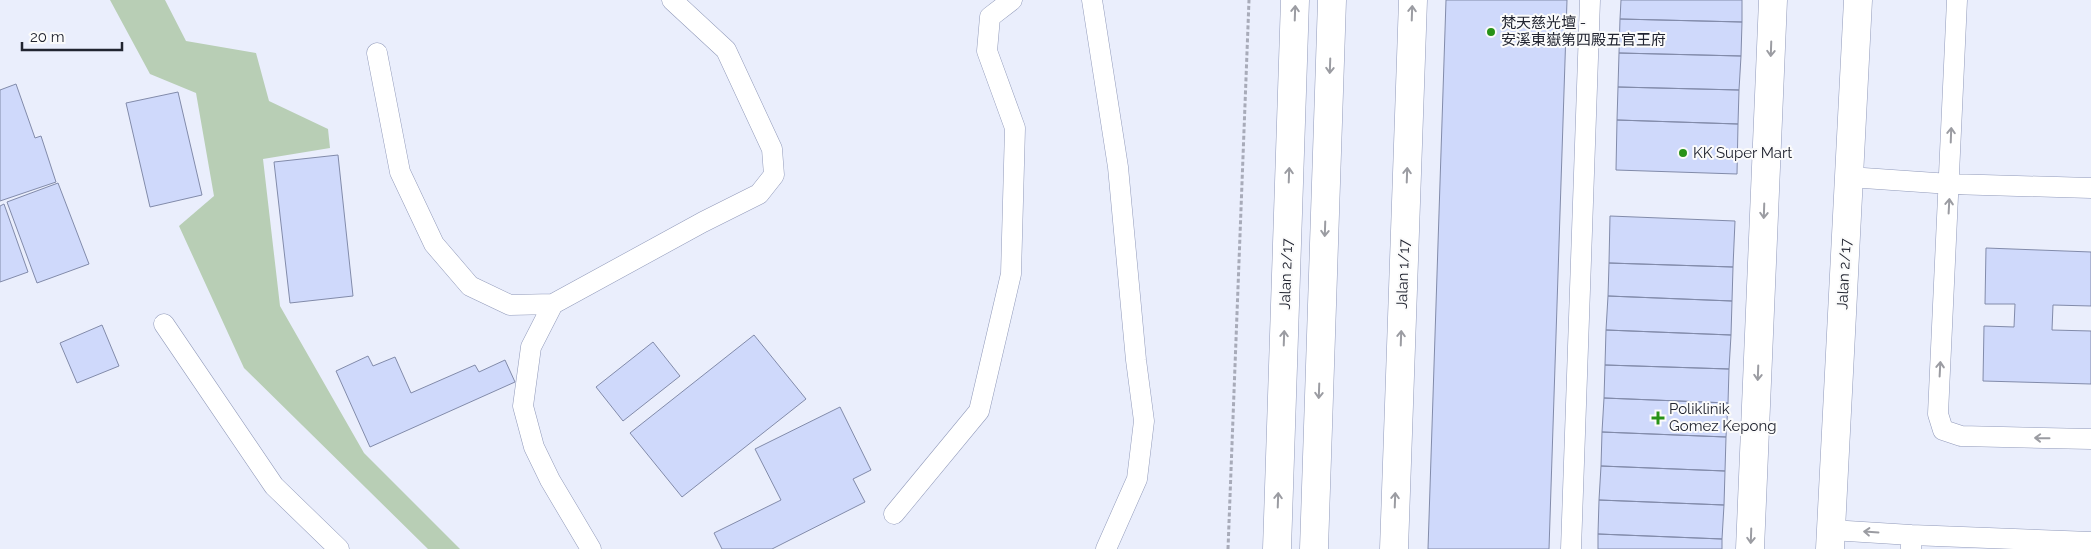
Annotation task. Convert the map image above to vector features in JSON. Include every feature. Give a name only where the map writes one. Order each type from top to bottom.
[{"type":"street","name":"Jalan 2/17","points":[[1277,549],[1295,0]]},
{"type":"street","points":[[1314,549],[1332,0]]},
{"type":"street","name":"Jalan 1/17","points":[[1394,549],[1413,0]]},
{"type":"street","points":[[1750,549],[1773,0]]},
{"type":"street","name":"Jalan 2/17","points":[[1830,539],[1858,0]]},
{"type":"lane","points":[[377,54],[400,172],[434,244],[470,286],[510,305],[553,304],[703,222],[759,194],[774,175],[772,149],[726,50],[672,0]]},
{"type":"lane","points":[[894,514],[979,410],[1011,274],[1015,128],[987,51],[990,18],[1012,0]]},
{"type":"lane","points":[[1092,0],[1118,167],[1136,360],[1144,420],[1137,479],[1106,549]]},
{"type":"lane","points":[[1571,549],[1590,0]]},
{"type":"lane","points":[[1957,0],[1938,414],[1943,430],[1962,436],[2091,439]]},
{"type":"lane","points":[[1849,178],[1950,184],[2091,188]]},
{"type":"lane","points":[[553,304],[531,347],[523,406],[534,447],[550,480],[591,549]]},
{"type":"lane","points":[[164,324],[274,486],[339,549]]},
{"type":"lane","points":[[1830,539],[1911,542],[2091,542]]},
{"type":"path","points":[[1228,549],[1249,0]]},
{"type":"green space","points":[[110,0],[165,0],[186,41],[256,53],[269,101],[328,129],[330,148],[263,159],[280,306],[364,453],[460,549],[428,549],[244,368],[179,226],[214,196],[196,93],[150,74]]},
{"type":"building","points":[[1446,0],[1567,0],[1549,549],[1428,549]]},
{"type":"building","points":[[1621,0],[1742,0],[1742,22],[1620,19]]},
{"type":"building","points":[[1620,19],[1742,22],[1741,56],[1619,53]]},
{"type":"building","points":[[1619,53],[1741,56],[1739,90],[1618,87]]},
{"type":"building","points":[[16,84],[35,138],[41,136],[56,182],[0,201],[0,90]]},
{"type":"building","points":[[1618,87],[1739,90],[1738,124],[1617,120]]},
{"type":"building","points":[[178,92],[202,195],[150,207],[126,103]]},
{"type":"building","points":[[1617,120],[1738,124],[1737,174],[1616,170]]},
{"type":"building","points":[[338,155],[353,296],[290,303],[274,162]]},
{"type":"building","points":[[58,183],[89,264],[37,283],[7,202]]},
{"type":"building","points":[[4,204],[28,272],[0,282],[0,206]]},
{"type":"building","points":[[1610,216],[1735,221],[1733,267],[1609,263]]},
{"type":"building","points":[[1986,248],[2091,252],[2091,306],[2053,305],[2052,330],[2091,331],[2091,384],[1983,381],[1984,326],[2014,327],[2015,304],[1985,304]]},
{"type":"building","points":[[1609,263],[1733,267],[1732,301],[1608,296]]},
{"type":"building","points":[[1608,296],[1732,301],[1731,335],[1606,330]]},
{"type":"building","points":[[102,325],[119,366],[77,383],[60,343]]},
{"type":"building","points":[[1606,330],[1731,335],[1729,369],[1605,365]]},
{"type":"building","points":[[754,335],[806,399],[682,497],[630,433]]},
{"type":"building","points":[[653,342],[680,376],[623,421],[596,387]]},
{"type":"building","points":[[368,356],[373,366],[395,357],[411,393],[475,365],[479,372],[505,360],[515,382],[370,447],[336,371]]},
{"type":"building","points":[[1605,365],[1729,369],[1728,403],[1604,398]]},
{"type":"building","points":[[1604,398],[1728,403],[1726,437],[1602,432]]},
{"type":"building","points":[[840,407],[871,470],[853,479],[865,502],[772,549],[722,549],[714,533],[781,500],[755,449]]},
{"type":"building","points":[[1602,432],[1726,437],[1725,471],[1601,466]]},
{"type":"building","points":[[1601,466],[1725,471],[1724,505],[1599,500]]},
{"type":"building","points":[[1599,500],[1724,505],[1722,539],[1598,534]]},
{"type":"building","points":[[1598,534],[1722,539],[1722,549],[1598,549]]},
{"type":"place","name":"梵天慈光壇 - 安溪東嶽第四殿五官王府","points":[[1491,32]]},
{"type":"place","name":"KK Super Mart","points":[[1683,153]]},
{"type":"place","name":"Poliklinik Gomez Kepong","points":[[1658,418]]}]
